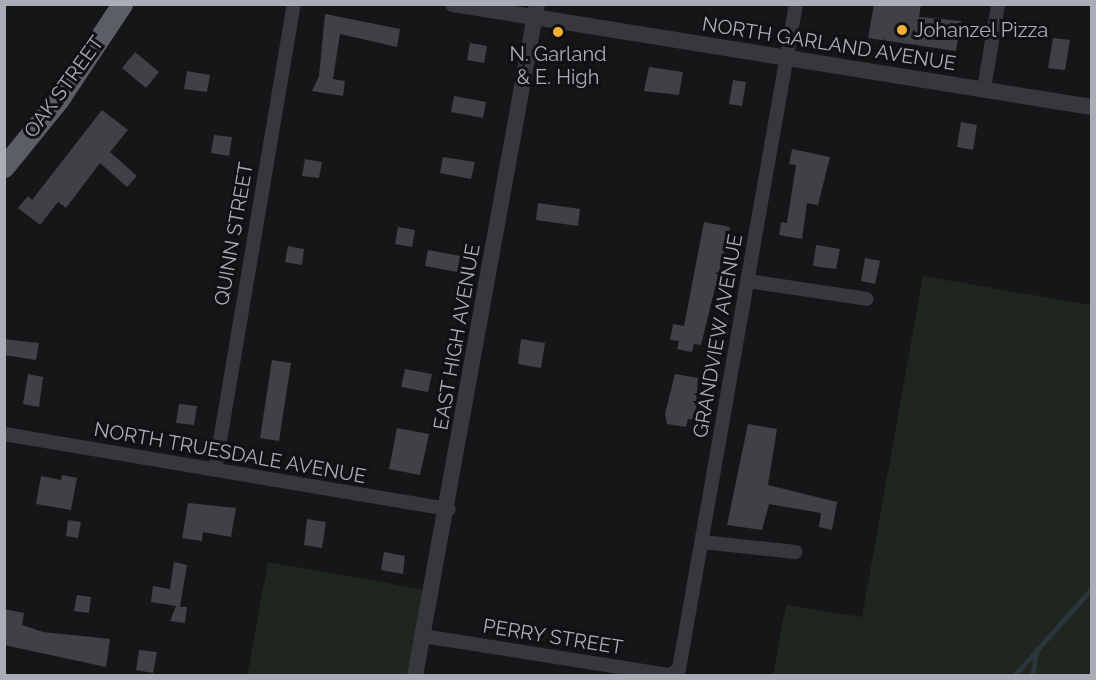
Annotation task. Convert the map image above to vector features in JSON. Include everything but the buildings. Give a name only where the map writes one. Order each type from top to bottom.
[{"type":"highway","name":"OAK STREET","points":[[4,167],[59,99],[122,4]]},
{"type":"street","name":"QUINN STREET","points":[[215,470],[294,4]]},
{"type":"street","name":"NORTH GARLAND AVENUE","points":[[453,4],[536,11],[786,58],[1092,107]]},
{"type":"street","name":"GRANDVIEW AVENUE","points":[[676,673],[702,542],[796,4]]},
{"type":"street","points":[[984,89],[998,4]]},
{"type":"street","name":"EAST HIGH AVENUE","points":[[415,675],[449,509],[536,11]]},
{"type":"street","points":[[748,281],[867,298]]},
{"type":"street","name":"NORTH TRUESDALE AVENUE","points":[[4,435],[449,509]]},
{"type":"street","points":[[702,542],[795,552]]},
{"type":"street","name":"PERRY STREET","points":[[423,636],[676,673]]},
{"type":"shaded area","points":[[923,276],[1091,305],[1091,675],[773,675],[786,605],[862,617]]},
{"type":"shaded area","points":[[268,562],[432,591],[415,675],[247,676]]},
{"type":"waterway","points":[[1014,676],[1092,588]]},
{"type":"waterway","points":[[1032,676],[1037,649]]},
{"type":"place","name":"Johanzel Pizza","points":[[902,30]]},
{"type":"place","name":"N. Garland & E. High","points":[[558,32]]}]
